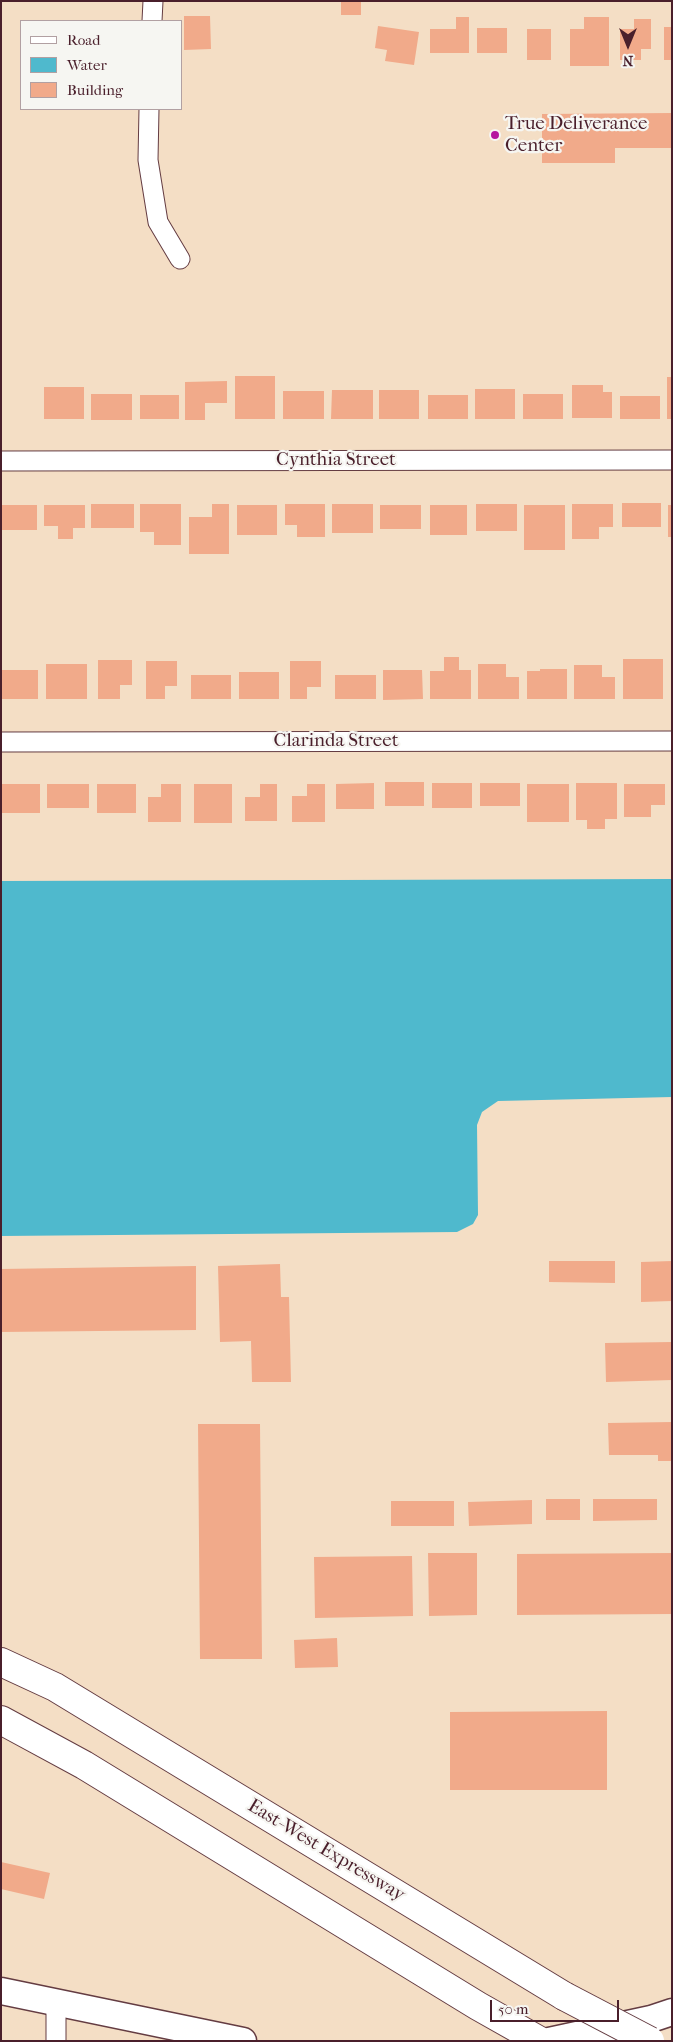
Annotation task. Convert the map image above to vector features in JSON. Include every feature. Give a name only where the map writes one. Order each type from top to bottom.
[{"type":"highway","name":"East-West Expressway","points":[[1,1662],[55,1687],[564,1996],[650,2041]]},
{"type":"highway","points":[[1,1720],[84,1765],[478,2006],[540,2041]]},
{"type":"main road","points":[[1,1991],[244,2041]]},
{"type":"main road","points":[[549,2041],[672,2012]]},
{"type":"street","points":[[152,20],[153,1]]},
{"type":"street","points":[[148,110],[148,160],[158,222],[180,259]]},
{"type":"street","name":"Cynthia Street","points":[[1,461],[672,460]]},
{"type":"street","name":"Clarinda Street","points":[[1,742],[672,741]]},
{"type":"street","points":[[56,2003],[56,2041]]},
{"type":"water","points":[[672,879],[672,1097],[498,1101],[482,1112],[477,1125],[478,1215],[473,1224],[457,1232],[1,1236],[1,881]]},
{"type":"building","points":[[341,1],[361,1],[361,15],[341,15]]},
{"type":"building","points":[[184,16],[210,16],[211,49],[184,50]]},
{"type":"building","points":[[456,17],[469,17],[469,53],[430,53],[430,29],[456,29]]},
{"type":"building","points":[[584,17],[609,17],[609,66],[570,66],[570,29],[584,29]]},
{"type":"building","points":[[634,19],[651,19],[651,49],[641,49],[641,60],[620,60],[620,29],[634,29]]},
{"type":"building","points":[[378,26],[419,32],[414,65],[385,61],[387,50],[375,48]]},
{"type":"building","points":[[664,27],[672,27],[672,60],[664,60]]},
{"type":"building","points":[[477,28],[507,28],[507,53],[477,53]]},
{"type":"building","points":[[527,29],[551,29],[551,60],[527,60]]},
{"type":"building","points":[[672,113],[672,148],[615,148],[615,163],[542,163],[542,114]]},
{"type":"building","points":[[235,376],[275,376],[275,419],[235,419]]},
{"type":"building","points":[[667,377],[672,377],[672,419],[667,419]]},
{"type":"building","points":[[227,381],[227,403],[205,403],[205,420],[185,420],[185,382]]},
{"type":"building","points":[[572,385],[603,385],[603,392],[612,392],[612,418],[572,418]]},
{"type":"building","points":[[44,387],[84,387],[84,419],[44,419]]},
{"type":"building","points":[[475,389],[515,389],[515,419],[475,419]]},
{"type":"building","points":[[332,390],[373,390],[373,419],[331,419]]},
{"type":"building","points":[[379,390],[419,390],[419,419],[379,419]]},
{"type":"building","points":[[283,391],[324,391],[324,419],[283,419]]},
{"type":"building","points":[[91,394],[132,394],[132,420],[91,420]]},
{"type":"building","points":[[523,394],[563,394],[563,419],[523,419]]},
{"type":"building","points":[[140,395],[179,395],[179,419],[140,419]]},
{"type":"building","points":[[428,395],[468,395],[468,419],[428,419]]},
{"type":"building","points":[[620,396],[660,396],[660,419],[620,419]]},
{"type":"building","points":[[622,503],[661,503],[661,527],[622,527]]},
{"type":"building","points":[[91,504],[134,504],[134,528],[91,528]]},
{"type":"building","points":[[140,504],[181,504],[181,545],[154,545],[154,532],[140,532]]},
{"type":"building","points":[[212,504],[229,504],[229,554],[189,554],[189,517],[212,517]]},
{"type":"building","points":[[285,504],[325,504],[325,537],[297,537],[297,525],[285,525]]},
{"type":"building","points":[[332,504],[373,504],[373,533],[332,533]]},
{"type":"building","points":[[476,504],[517,504],[517,531],[476,531]]},
{"type":"building","points":[[572,504],[613,504],[613,527],[599,527],[599,539],[572,539]]},
{"type":"building","points":[[1,505],[37,505],[37,530],[1,530]]},
{"type":"building","points":[[44,505],[85,505],[85,528],[73,528],[73,539],[58,539],[58,526],[44,526]]},
{"type":"building","points":[[237,505],[277,505],[277,535],[237,535]]},
{"type":"building","points":[[380,505],[421,505],[421,529],[380,529]]},
{"type":"building","points":[[430,505],[467,505],[467,535],[430,535]]},
{"type":"building","points":[[524,505],[565,505],[565,550],[524,550]]},
{"type":"building","points":[[668,505],[672,505],[672,537],[668,537]]},
{"type":"building","points":[[444,657],[459,657],[459,670],[471,670],[471,699],[430,699],[430,671],[444,671]]},
{"type":"building","points":[[623,659],[663,659],[663,699],[623,699]]},
{"type":"building","points":[[98,660],[132,660],[132,685],[120,685],[120,699],[98,699]]},
{"type":"building","points":[[146,661],[177,661],[177,686],[165,686],[165,699],[146,699]]},
{"type":"building","points":[[290,661],[321,661],[321,687],[307,687],[307,699],[290,699]]},
{"type":"building","points":[[46,664],[87,664],[87,699],[46,699]]},
{"type":"building","points":[[478,664],[506,664],[506,677],[519,677],[519,699],[478,699]]},
{"type":"building","points":[[574,665],[602,665],[602,677],[615,677],[615,699],[574,699]]},
{"type":"building","points":[[540,669],[567,669],[567,699],[527,699],[527,671],[540,671]]},
{"type":"building","points":[[1,670],[38,670],[38,699],[1,699]]},
{"type":"building","points":[[383,670],[422,670],[423,699],[383,700]]},
{"type":"building","points":[[239,672],[279,672],[279,699],[239,699]]},
{"type":"building","points":[[191,675],[231,675],[231,699],[191,699]]},
{"type":"building","points":[[335,675],[376,675],[376,699],[335,699]]},
{"type":"building","points":[[385,782],[424,782],[424,806],[385,806]]},
{"type":"building","points":[[374,783],[374,809],[336,809],[336,784]]},
{"type":"building","points":[[432,783],[472,783],[472,808],[432,808]]},
{"type":"building","points":[[480,783],[520,783],[520,806],[480,806]]},
{"type":"building","points":[[576,783],[617,783],[617,819],[605,819],[605,829],[587,829],[587,820],[576,820]]},
{"type":"building","points":[[1,784],[40,784],[40,813],[1,813]]},
{"type":"building","points":[[47,784],[89,784],[89,808],[47,808]]},
{"type":"building","points":[[97,784],[136,784],[136,813],[97,813]]},
{"type":"building","points":[[161,784],[181,784],[181,822],[148,822],[148,797],[161,797]]},
{"type":"building","points":[[194,784],[232,784],[232,823],[194,823]]},
{"type":"building","points":[[260,784],[277,784],[277,821],[245,821],[245,797],[260,797]]},
{"type":"building","points":[[307,784],[325,784],[325,822],[292,822],[292,796],[307,796]]},
{"type":"building","points":[[527,784],[569,784],[569,822],[527,822]]},
{"type":"building","points":[[624,784],[665,784],[665,805],[651,805],[651,817],[624,817]]},
{"type":"building","points":[[549,1261],[615,1261],[615,1283],[549,1282]]},
{"type":"building","points":[[672,1261],[672,1301],[641,1302],[641,1262]]},
{"type":"building","points":[[280,1264],[281,1297],[289,1297],[291,1382],[252,1382],[251,1341],[220,1342],[218,1266]]},
{"type":"building","points":[[196,1266],[196,1330],[1,1332],[1,1269]]},
{"type":"building","points":[[672,1342],[672,1380],[606,1382],[605,1343]]},
{"type":"building","points":[[672,1422],[672,1461],[658,1461],[658,1455],[609,1455],[608,1423]]},
{"type":"building","points":[[198,1424],[260,1424],[262,1659],[200,1659]]},
{"type":"building","points":[[546,1499],[580,1499],[580,1520],[546,1520]]},
{"type":"building","points":[[593,1499],[657,1499],[657,1520],[593,1521]]},
{"type":"building","points":[[532,1500],[532,1524],[469,1526],[468,1502]]},
{"type":"building","points":[[391,1501],[454,1501],[454,1526],[391,1526]]},
{"type":"building","points":[[428,1553],[477,1553],[477,1615],[429,1616]]},
{"type":"building","points":[[672,1553],[672,1614],[517,1615],[517,1554]]},
{"type":"building","points":[[412,1556],[413,1616],[315,1618],[314,1557]]},
{"type":"building","points":[[337,1638],[338,1667],[295,1668],[294,1640]]},
{"type":"building","points":[[607,1711],[607,1790],[450,1790],[450,1712]]},
{"type":"building","points":[[1,1862],[50,1873],[44,1899],[1,1889]]},
{"type":"place","name":"True Deliverance Center","points":[[495,135]]}]
